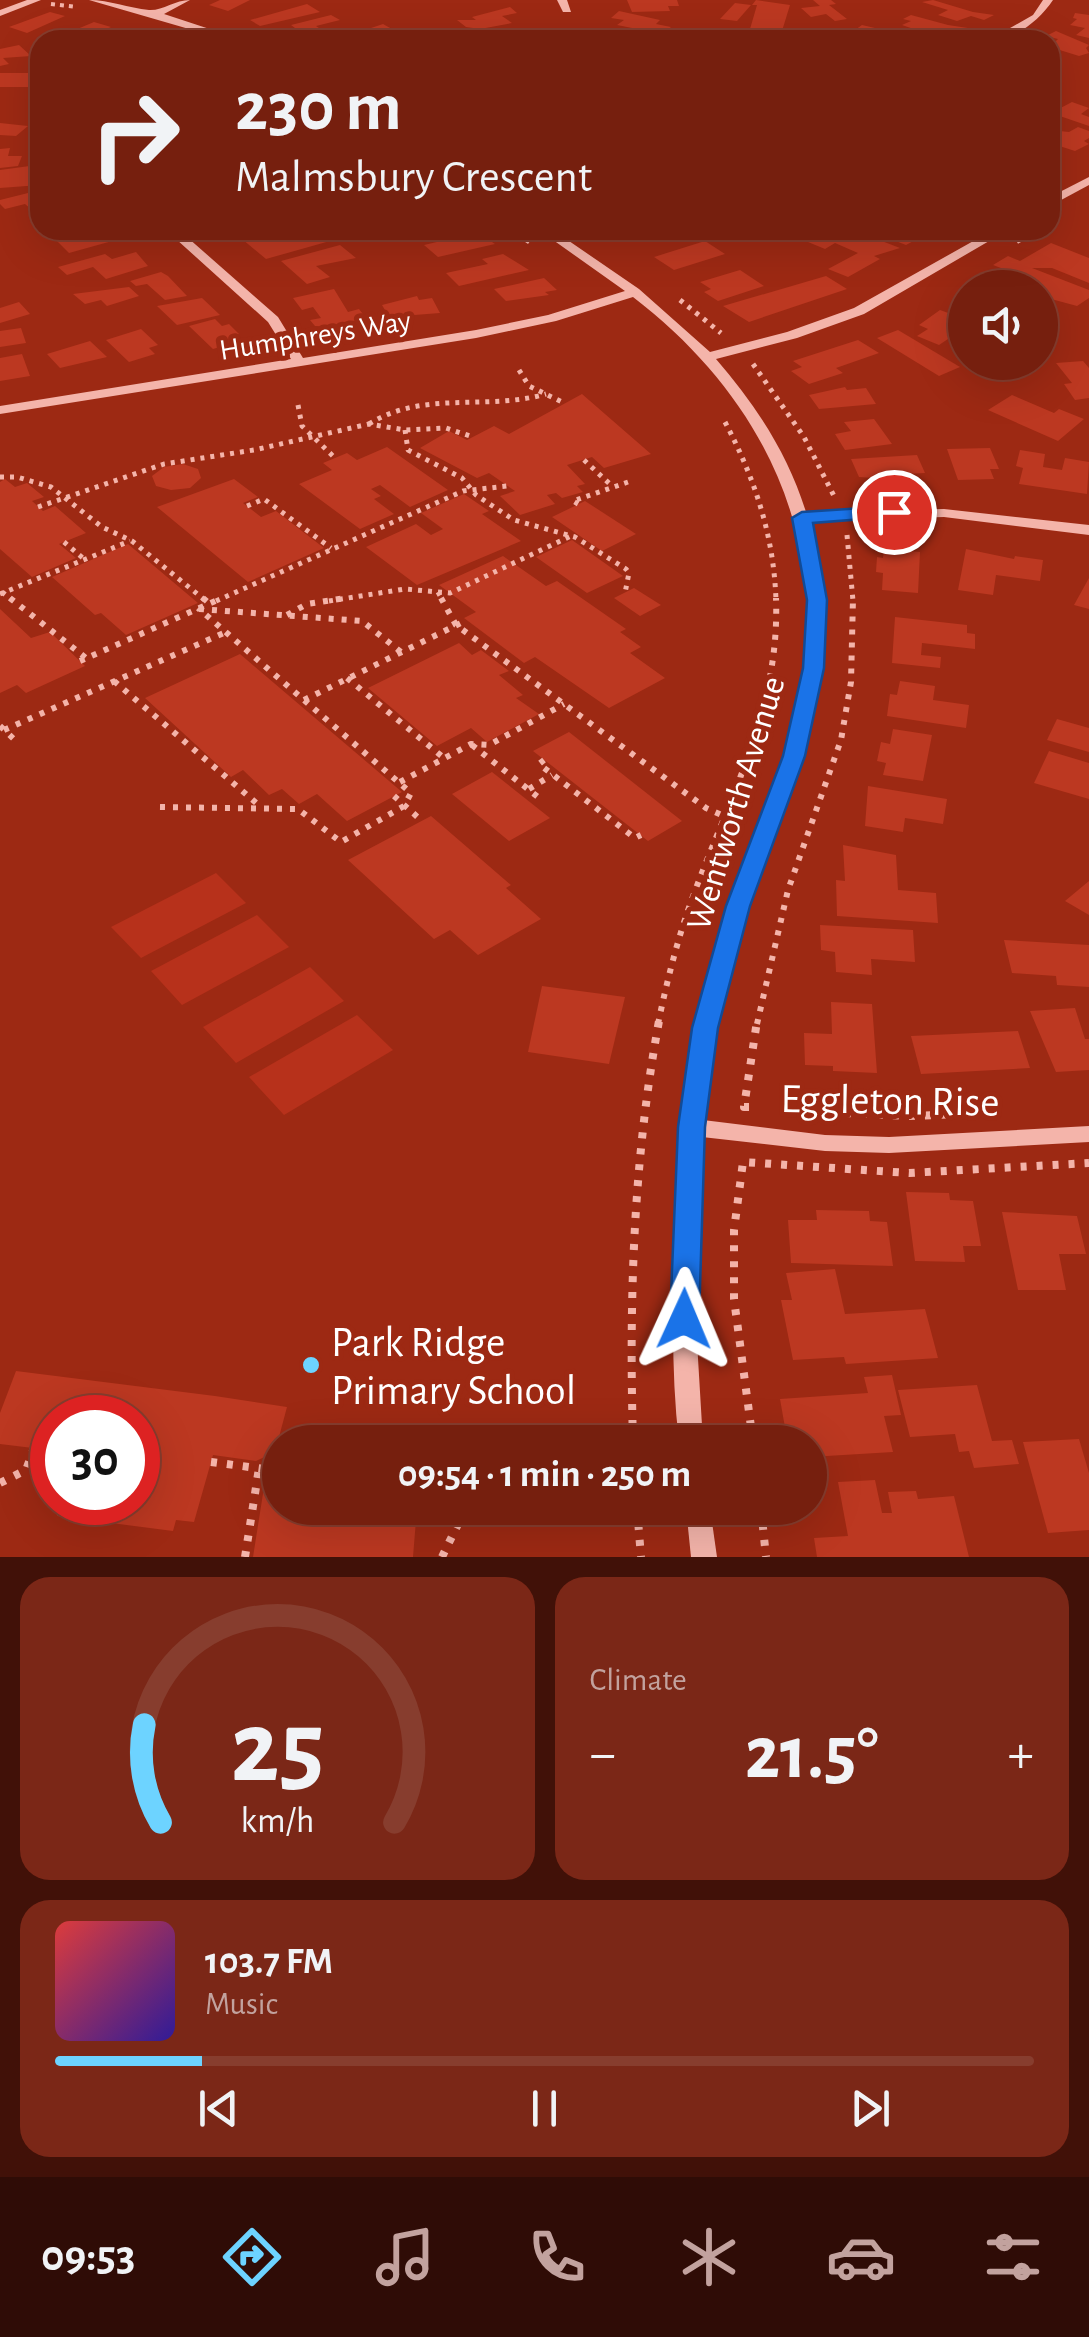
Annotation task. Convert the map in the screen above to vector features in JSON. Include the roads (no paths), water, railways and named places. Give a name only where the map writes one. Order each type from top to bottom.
[{"type":"street","points":[[0,13],[36,0]]},
{"type":"street","points":[[94,0],[206,30]]},
{"type":"street","points":[[155,14],[185,0]]},
{"type":"street","points":[[1014,30],[1037,18],[1048,0]]},
{"type":"street","points":[[1060,196],[1089,180]]},
{"type":"street","points":[[183,240],[273,320],[300,363]]},
{"type":"street","name":"Wentworth Avenue","points":[[560,240],[635,292],[708,357],[760,422],[784,466],[802,518],[817,600],[806,709],[714,987],[691,1127],[684,1349],[689,1425]]},
{"type":"street","points":[[708,357],[804,331],[859,311],[984,240]]},
{"type":"street","name":"Humphreys Way","points":[[0,410],[510,328],[635,292]]},
{"type":"street","points":[[802,518],[944,513],[1089,530]]},
{"type":"street","name":"Eggleton Rise","points":[[691,1127],[825,1143],[889,1145],[1089,1134]]},
{"type":"street","points":[[700,1525],[704,1557]]},
{"type":"place","name":"Park Ridge Primary School","points":[[311,1365]]}]
